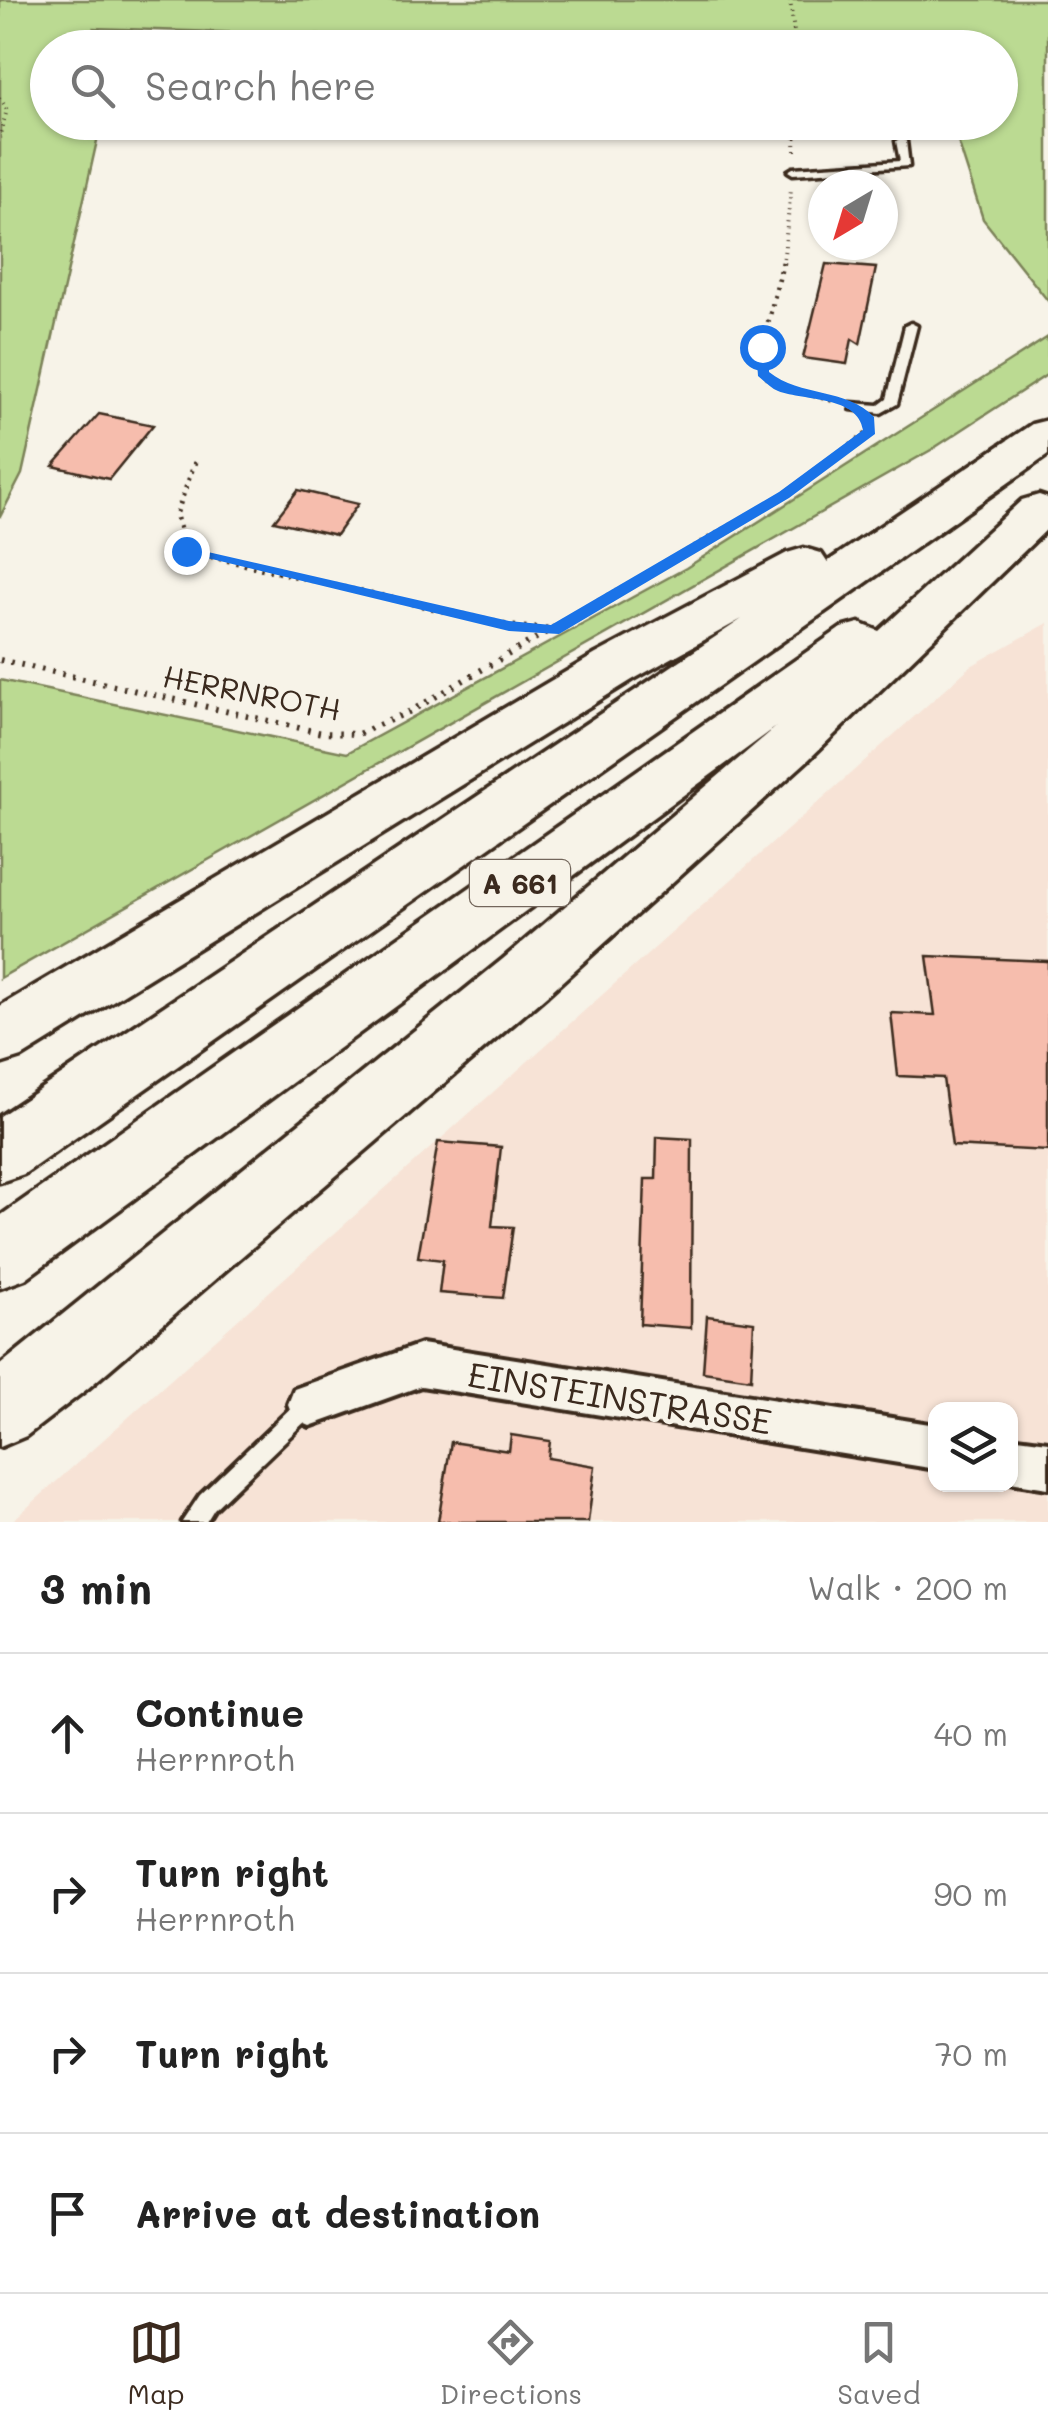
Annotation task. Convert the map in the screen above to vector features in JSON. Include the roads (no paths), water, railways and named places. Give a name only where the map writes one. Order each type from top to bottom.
[{"type":"highway","points":[[0,1038],[614,667],[1048,432]]},
{"type":"highway","name":"A 661","points":[[0,1153],[1048,432]]},
{"type":"highway","points":[[0,1410],[61,1364],[525,977],[789,746],[1044,507]]},
{"type":"highway","name":"A 661","points":[[0,1256],[1044,507]]},
{"type":"highway","points":[[0,1424],[61,1364]]},
{"type":"street","name":"EINSTEINSTRASSE","points":[[310,1404],[421,1364],[928,1446]]},
{"type":"street","points":[[1018,1460],[1048,1465]]},
{"type":"lane","points":[[793,171],[905,164],[902,141]]},
{"type":"lane","points":[[855,406],[880,409],[894,401],[910,326]]},
{"type":"lane","points":[[193,1522],[208,1502],[310,1404]]}]
